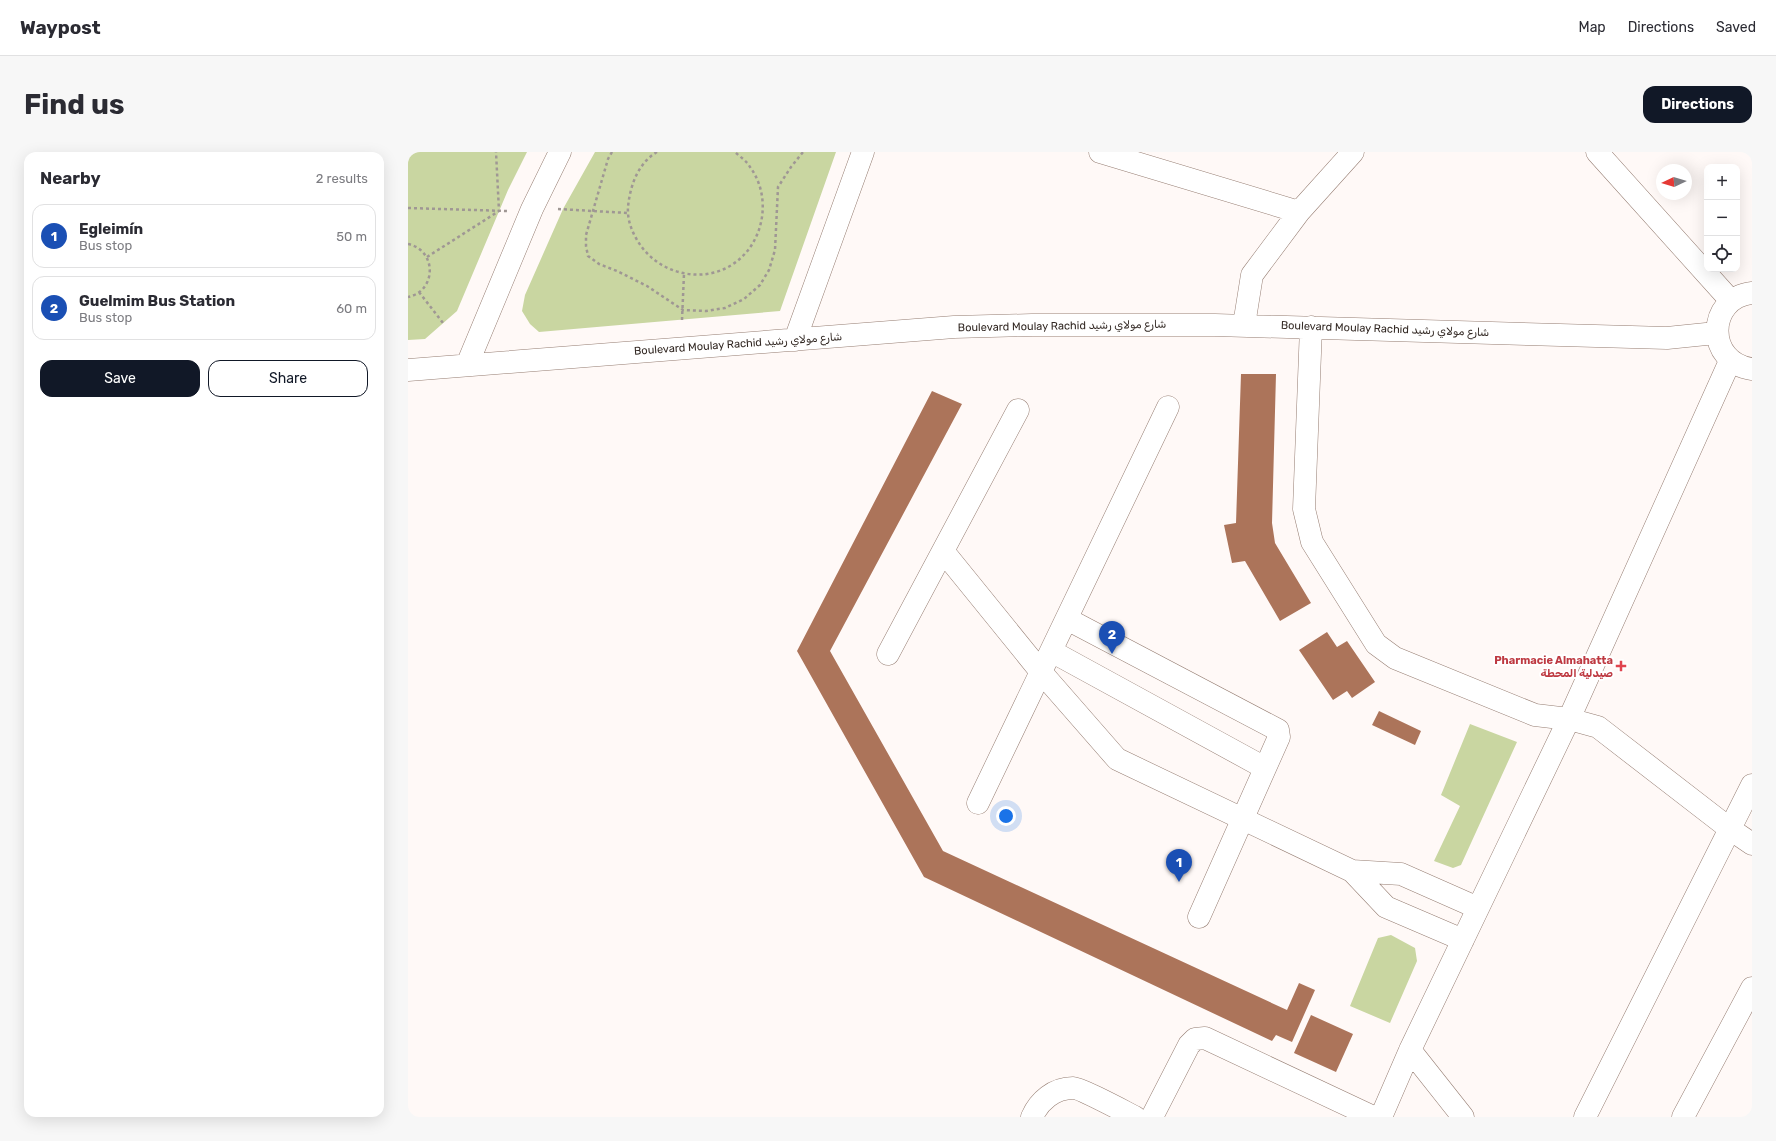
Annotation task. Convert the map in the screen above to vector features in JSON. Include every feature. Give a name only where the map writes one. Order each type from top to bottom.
[{"type":"street","points":[[467,365],[532,209],[560,152]]},
{"type":"street","points":[[795,340],[863,152]]},
{"type":"street","points":[[1100,152],[1299,212]]},
{"type":"street","points":[[1244,325],[1252,275],[1299,212],[1354,152]]},
{"type":"street","points":[[1597,152],[1731,301]]},
{"type":"street","points":[[1752,293],[1740,296],[1731,301],[1724,308],[1718,320],[1716,334],[1721,349],[1730,361],[1742,368],[1752,369]]},
{"type":"street","name":"Boulevard Moulay Rachid شارع مولاي رشيد","points":[[408,370],[954,327],[1032,325],[1244,325],[1642,338],[1667,338],[1716,334]]},
{"type":"street","points":[[1311,327],[1304,508],[1312,542],[1376,644],[1395,658],[1535,715],[1569,719],[1598,727],[1730,829],[1752,844]]},
{"type":"street","points":[[1381,1117],[1410,1050],[1569,719],[1730,361]]},
{"type":"street","points":[[978,803],[1168,408]]},
{"type":"street","points":[[888,654],[1018,410]]},
{"type":"street","points":[[943,551],[1041,672],[1117,759],[1352,871],[1386,907],[1463,940]]},
{"type":"street","points":[[1066,619],[1276,728],[1279,738],[1199,917]]},
{"type":"street","points":[[1051,651],[1265,768]]},
{"type":"street","points":[[1586,1117],[1752,785]]},
{"type":"street","points":[[1352,871],[1400,874],[1478,908]]},
{"type":"street","points":[[1683,1117],[1752,988]]},
{"type":"street","points":[[1152,1117],[1189,1045],[1196,1040],[1205,1038],[1372,1117]]},
{"type":"street","points":[[1410,1050],[1463,1117]]},
{"type":"street","points":[[1032,1117],[1037,1106],[1053,1093],[1074,1088],[1135,1117]]},
{"type":"path","points":[[427,257],[498,211],[496,152]]},
{"type":"path","points":[[612,152],[608,159],[586,235],[588,256],[599,264],[647,286],[683,310],[706,311],[725,308],[744,299],[760,285],[769,270],[775,250],[778,187],[790,167],[803,152]]},
{"type":"path","points":[[656,152],[638,171],[630,191],[628,213],[634,235],[647,254],[665,268],[684,274],[710,274],[731,266],[748,250],[760,230],[763,208],[760,186],[750,167],[735,152]]},
{"type":"path","points":[[408,244],[422,250],[427,257],[430,266],[430,275],[427,284],[419,292],[408,297]]},
{"type":"path","points":[[682,320],[684,274]]},
{"type":"path","points":[[419,292],[443,323]]},
{"type":"green space","points":[[408,152],[527,152],[508,190],[457,311],[425,339],[408,340]]},
{"type":"green space","points":[[595,152],[836,152],[780,311],[539,332],[530,324],[522,311],[525,295],[563,209]]},
{"type":"green space","points":[[1470,724],[1517,742],[1461,865],[1453,868],[1434,861],[1460,806],[1441,795]]},
{"type":"green space","points":[[1391,935],[1415,948],[1417,961],[1390,1023],[1350,1006],[1378,938]]},
{"type":"building","points":[[1241,374],[1276,374],[1272,523],[1275,543],[1311,603],[1280,621],[1245,561],[1232,563],[1224,525],[1236,523]]},
{"type":"building","points":[[932,391],[962,404],[830,651],[943,851],[1287,1010],[1299,983],[1315,990],[1292,1042],[1276,1035],[1272,1041],[924,877],[797,651]]},
{"type":"building","points":[[1327,632],[1337,647],[1347,641],[1375,682],[1352,698],[1347,691],[1333,700],[1299,650]]},
{"type":"building","points":[[1379,711],[1421,731],[1415,745],[1372,725]]},
{"type":"building","points":[[1311,1015],[1353,1034],[1336,1072],[1294,1053]]},
{"type":"place","name":"Guelmim Bus Station","points":[[1112,654]]},
{"type":"place","name":"Pharmacie Almahatta صيدلية المحطة","points":[[1621,666]]},
{"type":"place","name":"Egleimín","points":[[1179,882]]}]
